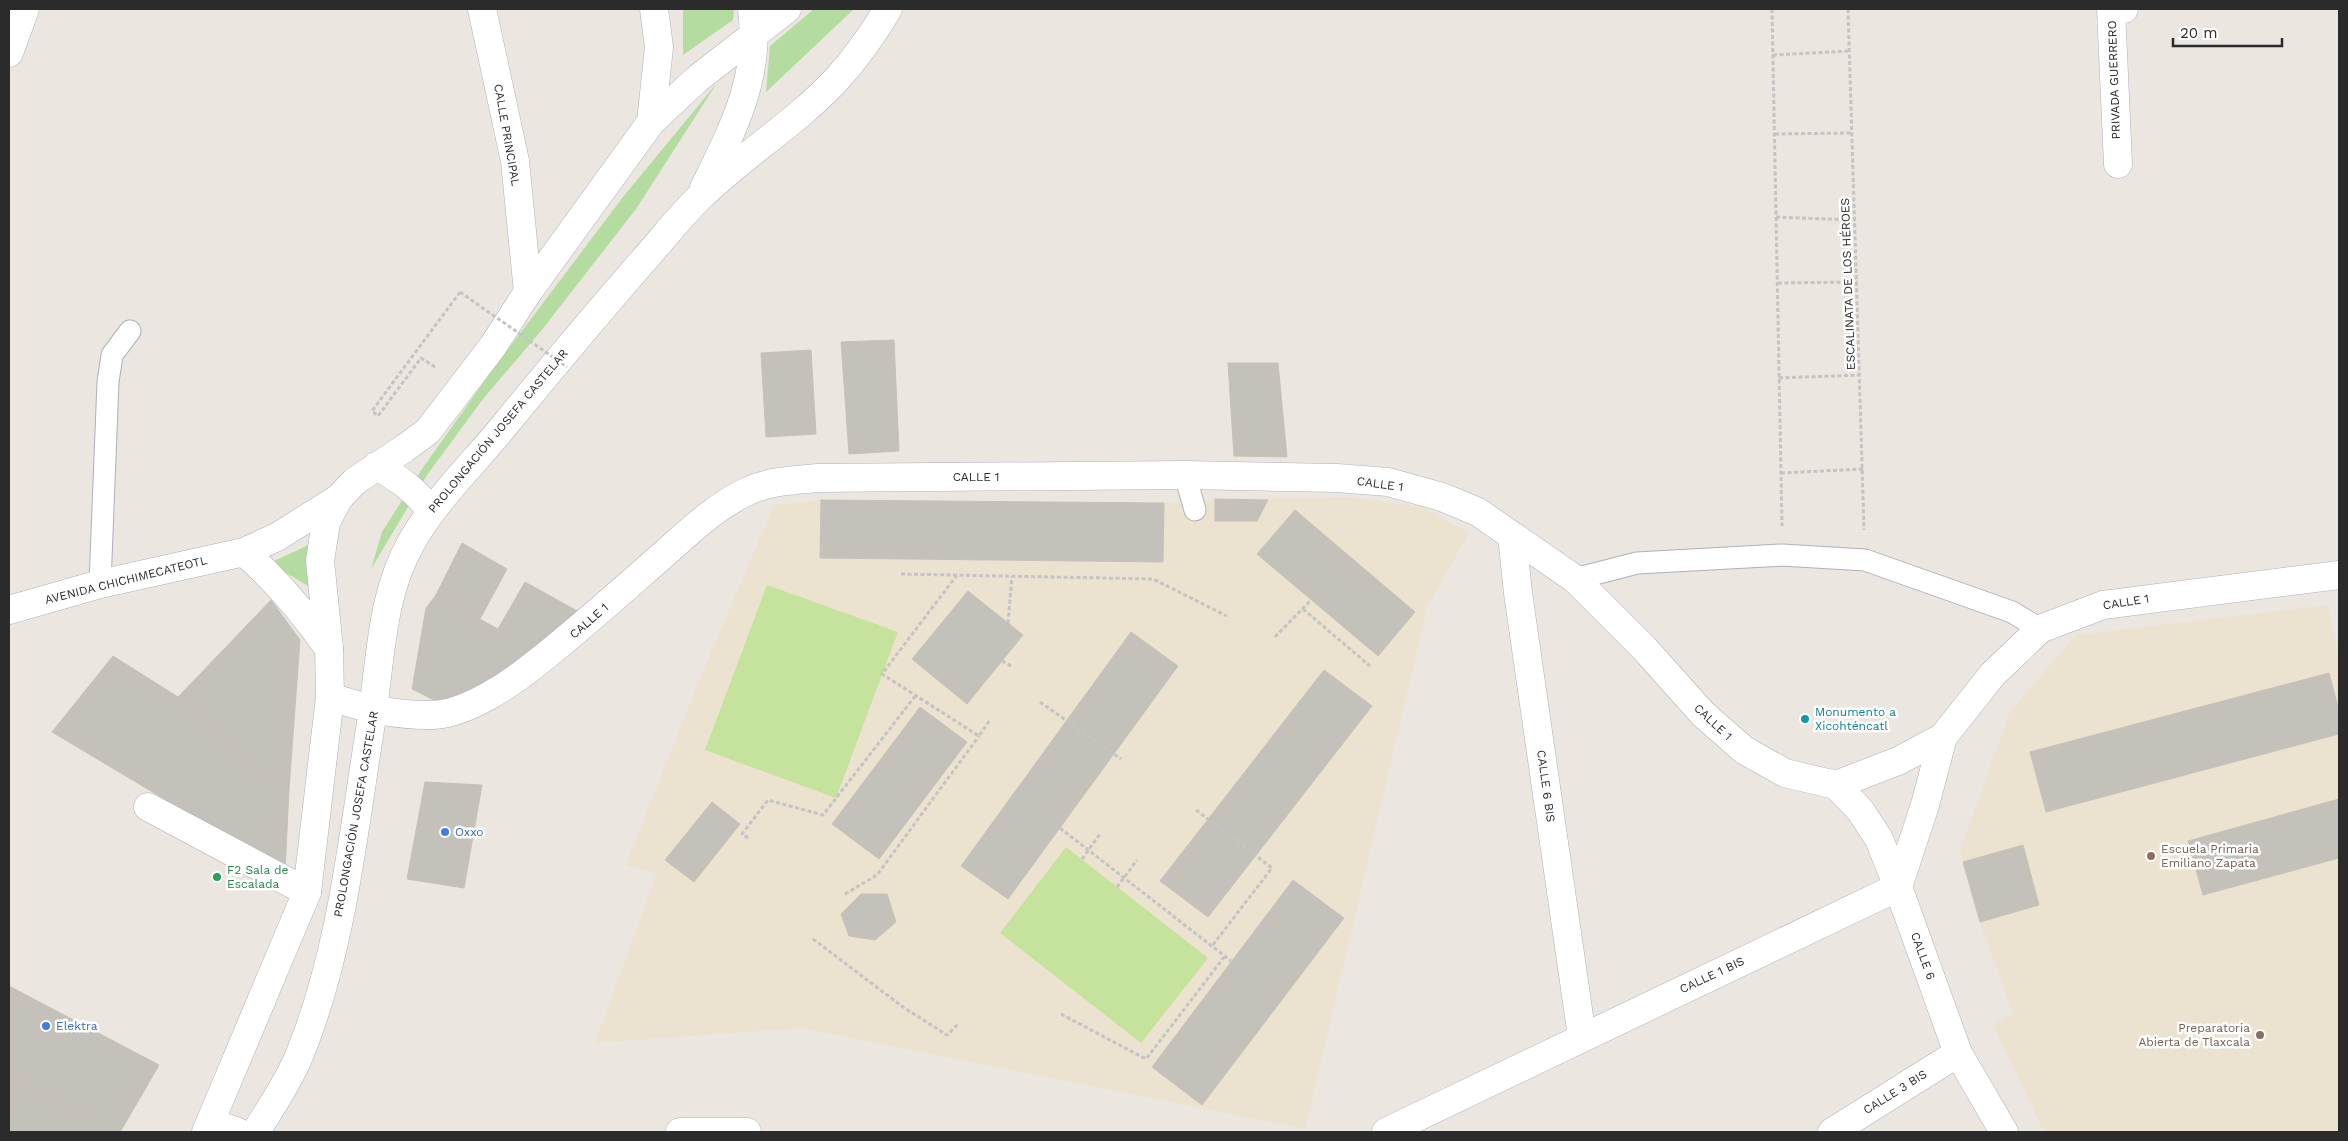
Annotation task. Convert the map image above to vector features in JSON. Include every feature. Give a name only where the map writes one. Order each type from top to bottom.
[{"type":"main road","points":[[9,53],[25,9]]},
{"type":"main road","name":"CALLE PRINCIPAL","points":[[482,9],[515,161],[528,292]]},
{"type":"main road","points":[[651,122],[659,47],[654,9]]},
{"type":"main road","points":[[238,1132],[209,1128],[307,892],[330,697],[329,649],[320,553],[326,522],[339,498],[355,481],[428,431],[493,346],[528,292],[651,122],[697,80],[753,21],[787,9]]},
{"type":"main road","name":"PROLONGACIÓN JOSEFA CASTELAR","points":[[256,1132],[298,1058],[324,981],[341,906],[373,710],[382,626],[392,589],[410,544],[431,511],[476,460],[577,336],[700,196],[836,81],[866,46],[888,9]]},
{"type":"main road","name":"PRIVADA GUERRERO","points":[[2118,164],[2111,9],[2124,9]]},
{"type":"main road","points":[[700,196],[738,120],[750,81],[753,21]]},
{"type":"main road","points":[[376,466],[398,478],[416,492],[431,511]]},
{"type":"main road","name":"CALLE 1","points":[[330,697],[373,710],[436,715],[475,703],[511,683],[575,633],[708,515],[748,490],[786,480],[818,478],[1185,475],[1336,478],[1388,482],[1442,496],[1478,512],[1576,579],[1644,648],[1703,714],[1744,750],[1786,773],[1836,785],[1898,761],[1943,738],[1993,674],[2040,629],[2103,604],[2339,575]]},
{"type":"main road","name":"AVENIDA CHICHIMECATEOTL","points":[[9,610],[100,584],[244,552],[277,537],[339,498]]},
{"type":"main road","name":"CALLE 6 BIS","points":[[1512,536],[1521,613],[1582,1037]]},
{"type":"main road","points":[[244,552],[271,576],[302,611],[329,649]]},
{"type":"main road","points":[[1898,887],[1925,805],[1943,738]]},
{"type":"main road","name":"CALLE 6","points":[[1836,785],[1860,810],[1878,839],[1898,887],[1958,1053],[2004,1132]]},
{"type":"main road","points":[[148,807],[307,892]]},
{"type":"main road","name":"CALLE 1 BIS","points":[[1386,1132],[1898,887]]},
{"type":"main road","name":"CALLE 3 BIS","points":[[1832,1132],[1958,1053]]},
{"type":"main road","points":[[680,1132],[747,1132]]},
{"type":"lane","points":[[100,584],[108,382],[112,355],[130,332]]},
{"type":"lane","points":[[1185,475],[1195,510]]},
{"type":"lane","points":[[1576,579],[1637,563],[1782,555],[1865,560],[2012,612],[2040,629]]},
{"type":"path","points":[[1772,9],[1782,555]]},
{"type":"path","name":"ESCALINATA DE LOS HÉROES","points":[[1848,9],[1865,560]]},
{"type":"path","points":[[1773,55],[1849,51]]},
{"type":"path","points":[[1775,134],[1852,133]]},
{"type":"path","points":[[1776,217],[1855,220]]},
{"type":"path","points":[[1778,283],[1857,282]]},
{"type":"path","points":[[421,358],[378,416],[372,411],[460,292],[567,367]]},
{"type":"path","points":[[1779,378],[1859,375]]},
{"type":"path","points":[[1781,473],[1863,469]]},
{"type":"path","points":[[900,574],[1153,579],[1227,616]]},
{"type":"path","points":[[957,575],[882,674],[979,736]]},
{"type":"path","points":[[1008,623],[1012,576]]},
{"type":"path","points":[[1275,637],[1312,600]]},
{"type":"path","points":[[1303,609],[1370,666]]},
{"type":"path","points":[[1002,661],[1013,667]]},
{"type":"path","points":[[748,838],[742,834],[768,800],[823,815],[916,695]]},
{"type":"path","points":[[1040,702],[1121,759]]},
{"type":"path","points":[[846,894],[877,875],[990,720]]},
{"type":"path","points":[[1196,810],[1272,868],[1212,946]]},
{"type":"path","points":[[1060,828],[1231,961]]},
{"type":"path","points":[[1082,860],[1100,834]]},
{"type":"path","points":[[1117,887],[1137,860]]},
{"type":"path","points":[[813,939],[903,1007],[947,1035],[959,1023]]},
{"type":"path","points":[[1061,1014],[1146,1060],[1225,956]]},
{"type":"shaded area","points":[[1348,497],[1422,507],[1469,533],[1427,607],[1305,1129],[801,1028],[595,1043],[657,873],[626,865],[699,681],[774,505],[821,500],[1164,503],[1201,502],[1215,499]]},
{"type":"shaded area","name":"Escuela Primaria Emiliano Zapata","points":[[2327,605],[2339,657],[2339,1132],[2044,1132],[1993,1025],[2013,1014],[1980,922],[1960,850],[2010,712],[2076,635]]},
{"type":"green space","points":[[683,9],[734,9],[733,20],[683,55]]},
{"type":"green space","points":[[814,9],[854,9],[766,92],[770,46]]},
{"type":"green space","points":[[717,83],[636,209],[541,331],[483,399],[427,475],[371,569],[382,532],[422,469],[491,372],[623,197]]},
{"type":"green space","points":[[317,541],[308,586],[270,563]]},
{"type":"green space","points":[[767,585],[898,632],[836,798],[705,750]]},
{"type":"green space","points":[[1066,847],[1208,958],[1141,1043],[1000,933]]},
{"type":"building","points":[[894,340],[899,451],[849,454],[841,342]]},
{"type":"building","points":[[811,350],[816,434],[766,437],[761,353]]},
{"type":"building","points":[[1228,363],[1278,363],[1287,457],[1234,456]]},
{"type":"building","points":[[1215,499],[1268,500],[1257,521],[1215,521]]},
{"type":"building","points":[[821,500],[1164,503],[1163,562],[820,558]]},
{"type":"building","points":[[1295,510],[1415,612],[1378,656],[1257,554]]},
{"type":"building","points":[[462,543],[507,569],[480,619],[436,595]]},
{"type":"building","points":[[525,582],[579,612],[532,649],[498,629]]},
{"type":"building","points":[[968,591],[1023,635],[967,704],[912,659]]},
{"type":"building","points":[[436,595],[532,649],[499,678],[457,699],[434,700],[412,689],[426,608]]},
{"type":"building","points":[[271,600],[300,640],[289,790],[178,697]]},
{"type":"building","points":[[1131,632],[1178,666],[1008,899],[961,866]]},
{"type":"building","points":[[113,656],[178,697],[289,790],[285,871],[52,732]]},
{"type":"building","points":[[1324,670],[1372,706],[1208,917],[1160,881]]},
{"type":"building","points":[[2329,673],[2339,711],[2339,734],[2046,812],[2030,752]]},
{"type":"building","points":[[920,707],[967,742],[879,859],[832,824]]},
{"type":"building","name":"Oxxo","points":[[425,782],[482,785],[464,888],[407,879]]},
{"type":"building","points":[[2339,799],[2339,858],[2203,895],[2188,841]]},
{"type":"building","points":[[712,802],[740,824],[694,882],[665,860]]},
{"type":"building","points":[[2023,845],[2039,905],[1980,922],[1963,862]]},
{"type":"building","points":[[1293,880],[1344,918],[1202,1105],[1152,1067]]},
{"type":"building","points":[[861,894],[887,894],[896,922],[875,940],[849,936],[841,914]]},
{"type":"building","name":"Elektra","points":[[9,986],[159,1065],[122,1129],[9,1078]]},
{"type":"building","points":[[9,1078],[122,1129],[120,1132],[9,1132]]},
{"type":"place","name":"Monumento a Xicohténcatl","points":[[1805,719]]},
{"type":"place","name":"Oxxo","points":[[445,832]]},
{"type":"place","name":"Escuela Primaria Emiliano Zapata","points":[[2151,856]]},
{"type":"place","name":"F2 Sala de Escalada","points":[[217,877]]},
{"type":"place","name":"Elektra","points":[[46,1026]]},
{"type":"place","name":"Preparatoria Abierta de Tlaxcala","points":[[2260,1035]]}]
